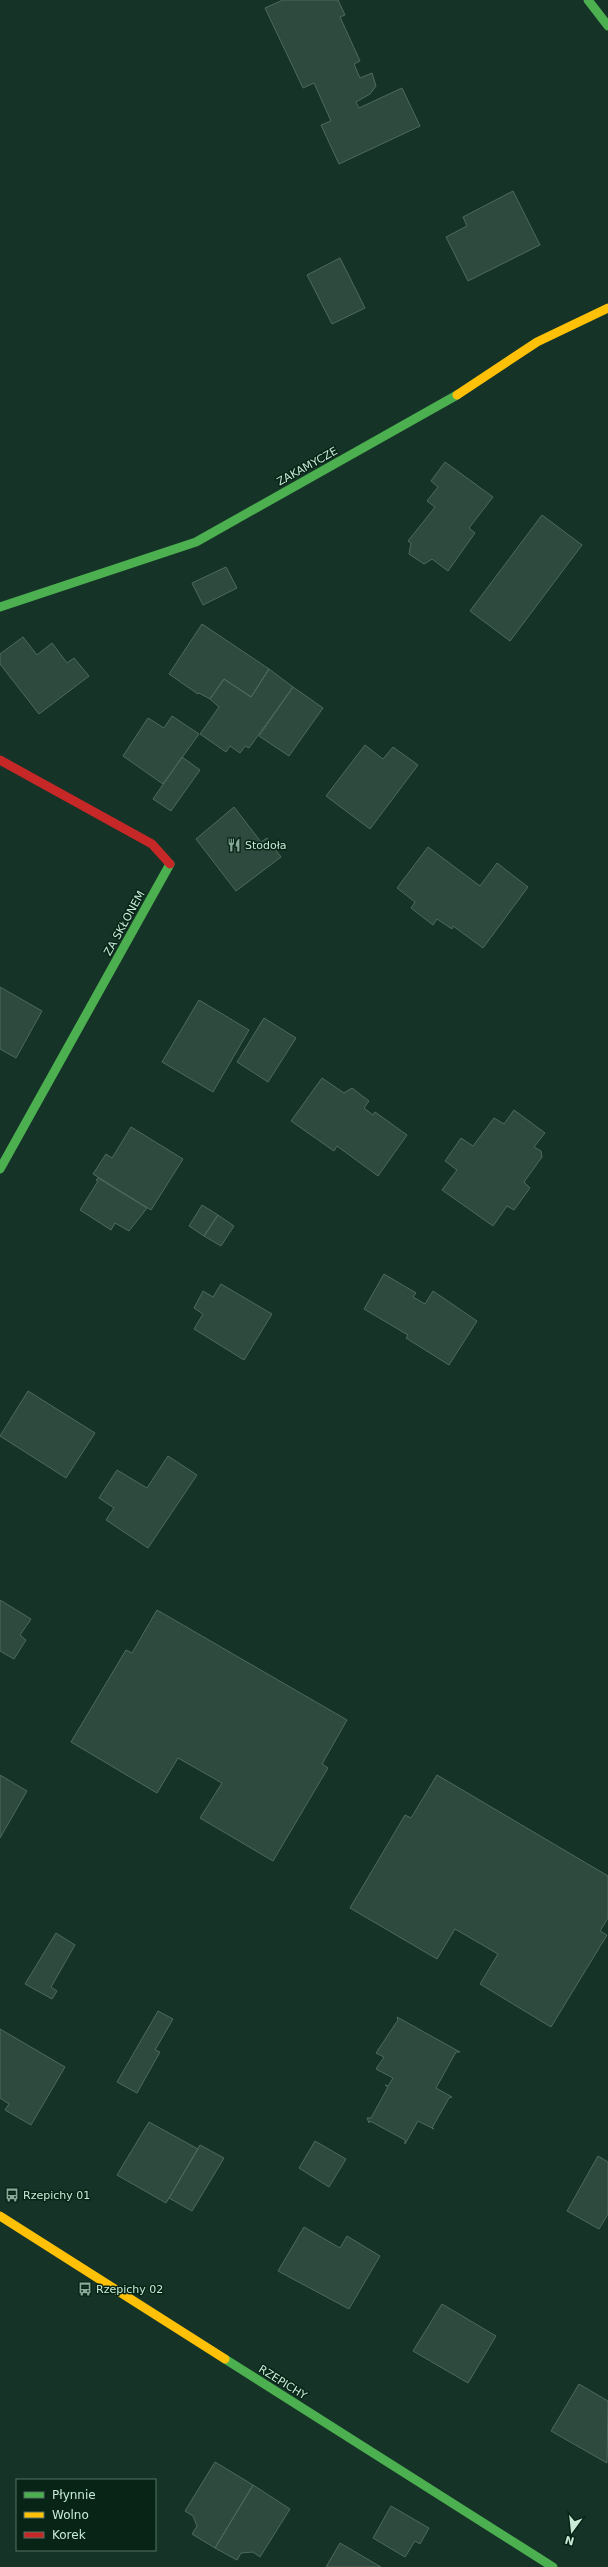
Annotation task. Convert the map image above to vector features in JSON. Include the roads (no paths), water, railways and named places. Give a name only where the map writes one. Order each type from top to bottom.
[{"type":"street","points":[[588,0],[608,26]]},
{"type":"street","name":"ZAKAMYCZE","points":[[0,607],[196,542],[468,389],[537,342],[608,308]]},
{"type":"street","name":"ZA SKŁONEM","points":[[0,760],[152,844],[171,863],[0,1169]]},
{"type":"street","name":"RZEPICHY","points":[[0,2216],[553,2567]]},
{"type":"place","name":"Stodoła","points":[[234,845]]},
{"type":"place","name":"Rzepichy 01","points":[[12,2195]]},
{"type":"place","name":"Rzepichy 02","points":[[85,2289]]}]
